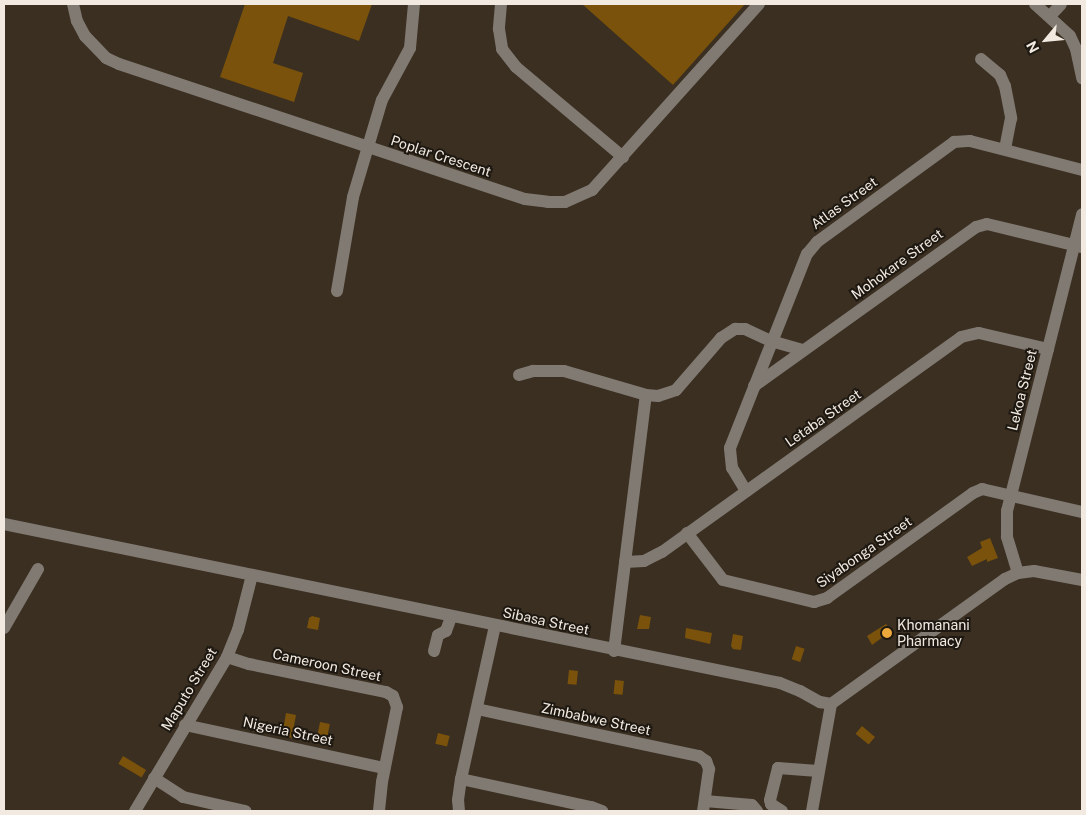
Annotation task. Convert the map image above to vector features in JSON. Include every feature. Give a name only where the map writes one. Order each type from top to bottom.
[{"type":"street","name":"Poplar Crescent","points":[[74,4],[77,20],[85,36],[95,49],[113,61],[525,199],[548,202],[566,202],[592,190],[759,4]]},
{"type":"street","points":[[337,291],[353,197],[366,147],[382,100],[410,48],[414,4]]},
{"type":"street","points":[[502,4],[499,29],[502,49],[516,67],[623,157]]},
{"type":"street","points":[[1035,4],[1070,36],[1074,43],[1082,78]]},
{"type":"street","points":[[1050,16],[1061,4]]},
{"type":"street","points":[[982,59],[1000,75],[1006,86],[1011,118],[1005,149]]},
{"type":"street","name":"Atlas Street","points":[[746,491],[732,468],[729,452],[771,341],[807,254],[817,242],[954,142],[970,141],[1082,170]]},
{"type":"street","name":"Lekoa Street","points":[[1018,573],[1006,525],[1048,349],[1078,246],[1082,214]]},
{"type":"street","name":"Mohokare Street","points":[[754,386],[968,231],[982,224],[1078,246]]},
{"type":"street","points":[[519,374],[533,371],[564,371],[646,396],[663,396],[676,390],[729,331],[740,328],[745,329],[771,341],[802,350]]},
{"type":"street","name":"Letaba Street","points":[[625,562],[639,562],[654,557],[961,337],[979,333],[1048,349]]},
{"type":"street","points":[[614,651],[646,396]]},
{"type":"street","name":"Siyabonga Street","points":[[687,533],[723,580],[818,602],[827,598],[973,493],[985,488],[1082,512]]},
{"type":"street","name":"Sibasa Street","points":[[4,524],[786,685],[820,702],[831,704]]},
{"type":"street","points":[[4,628],[38,568]]},
{"type":"street","points":[[812,811],[831,704],[1000,582],[1018,573],[1040,571],[1082,580]]},
{"type":"street","name":"Maputo Street","points":[[134,811],[227,656],[238,630],[252,575]]},
{"type":"street","points":[[434,651],[438,635],[446,631],[451,617]]},
{"type":"street","points":[[459,811],[458,800],[461,779],[495,626]]},
{"type":"street","name":"Cameroon Street","points":[[227,656],[249,664],[389,693],[396,701],[397,707],[384,768],[379,811]]},
{"type":"street","name":"Zimbabwe Street","points":[[477,709],[692,754],[706,762],[709,775],[704,806]]},
{"type":"street","name":"Nigeria Street","points":[[185,724],[384,768]]},
{"type":"street","points":[[782,811],[771,804],[770,800],[778,768],[818,771]]},
{"type":"street","points":[[154,778],[183,797],[245,811]]},
{"type":"street","points":[[461,779],[602,811]]},
{"type":"street","points":[[704,806],[752,805],[756,811]]},
{"type":"building","points":[[245,4],[372,4],[359,41],[288,16],[273,63],[303,73],[294,102],[220,77]]},
{"type":"building","points":[[582,4],[745,4],[673,85]]},
{"type":"building","points":[[990,538],[998,558],[987,562],[987,559],[972,566],[967,557],[982,548],[980,542]]},
{"type":"building","points":[[640,615],[651,617],[649,629],[637,629]]},
{"type":"building","points":[[312,616],[320,618],[318,630],[307,628],[309,618]]},
{"type":"building","points":[[886,624],[891,631],[872,645],[867,636]]},
{"type":"building","points":[[686,628],[712,633],[710,644],[685,638]]},
{"type":"building","points":[[733,634],[743,636],[741,650],[733,649],[731,646]]},
{"type":"building","points":[[796,646],[805,649],[800,662],[792,659]]},
{"type":"building","points":[[569,670],[578,671],[576,685],[568,684]]},
{"type":"building","points":[[615,680],[624,681],[622,695],[614,694]]},
{"type":"building","points":[[286,713],[296,715],[293,731],[299,732],[298,739],[282,736]]},
{"type":"building","points":[[320,722],[330,724],[327,739],[317,737]]},
{"type":"building","points":[[862,726],[875,737],[869,745],[856,734]]},
{"type":"building","points":[[438,733],[450,736],[447,747],[435,744]]},
{"type":"building","points":[[123,756],[146,770],[142,778],[118,764]]},
{"type":"place","name":"Khomanani Pharmacy","points":[[887,633]]}]
